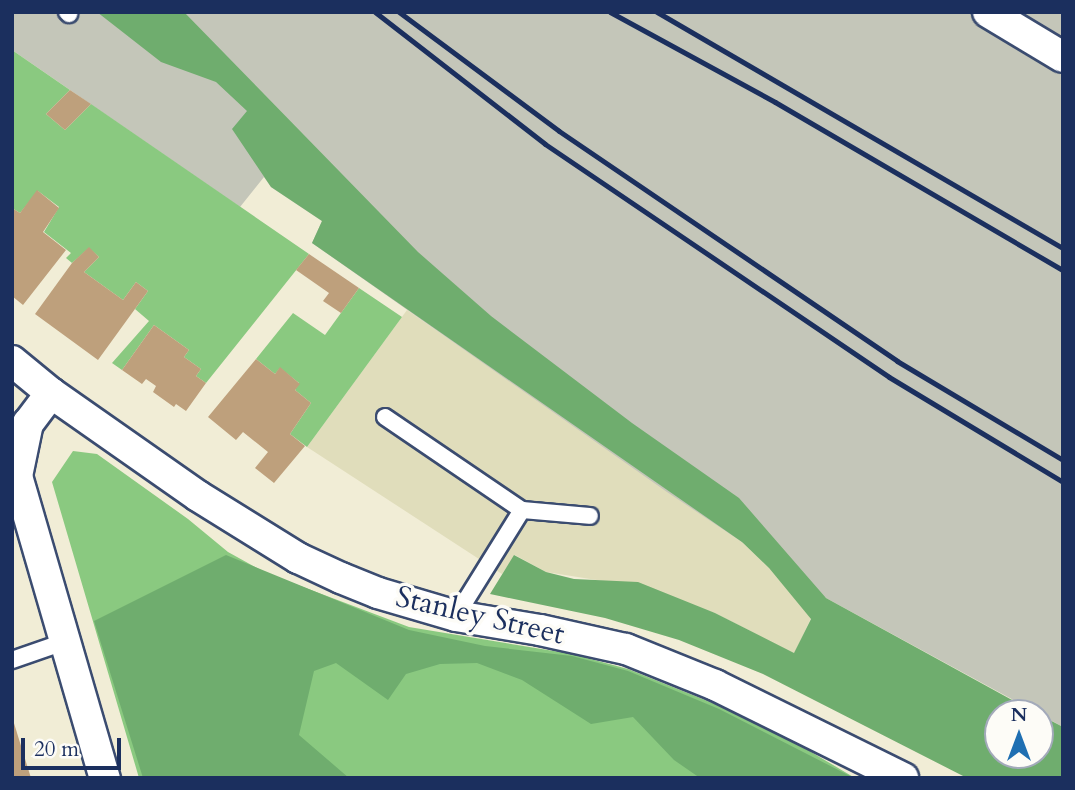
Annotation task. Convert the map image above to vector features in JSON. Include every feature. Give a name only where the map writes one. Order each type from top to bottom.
[{"type":"street","points":[[988,12],[1063,57]]},
{"type":"street","name":"Stanley Street","points":[[12,361],[51,393],[198,496],[298,558],[379,593],[456,616],[540,630],[626,649],[715,685],[903,778]]},
{"type":"street","points":[[51,393],[29,423],[16,477],[105,778]]},
{"type":"lane","points":[[385,417],[522,510],[590,516]]},
{"type":"lane","points":[[456,616],[522,510]]},
{"type":"lane","points":[[12,660],[64,642]]},
{"type":"shaded area","points":[[12,12],[1063,12],[1063,727],[1054,722],[1054,699],[1012,699],[826,598],[667,492],[312,243],[322,221],[271,187],[264,177],[240,207],[12,50]]},
{"type":"shaded area","points":[[407,310],[742,542],[769,568],[811,618],[794,654],[715,613],[603,581],[546,572],[515,555],[502,574],[307,447]]},
{"type":"green space","points":[[97,12],[184,12],[418,252],[491,316],[632,423],[739,498],[826,598],[1010,699],[984,699],[984,769],[1054,769],[1054,722],[1063,727],[1063,778],[967,778],[763,674],[679,640],[605,618],[490,594],[514,555],[546,572],[574,579],[638,582],[715,613],[794,653],[811,619],[769,568],[742,542],[312,243],[322,221],[271,187],[232,129],[247,111],[216,82],[161,62]]},
{"type":"green space","points":[[12,50],[70,90],[46,114],[65,130],[91,104],[309,254],[206,383],[196,376],[201,369],[184,357],[189,350],[154,325],[122,370],[112,363],[149,321],[135,309],[148,291],[136,282],[123,300],[84,272],[99,257],[89,248],[72,263],[66,258],[71,253],[44,232],[59,207],[38,191],[20,213],[12,208]]},
{"type":"green space","points":[[359,288],[402,317],[307,447],[290,434],[311,403],[295,390],[299,383],[280,368],[275,374],[256,359],[293,313],[325,335]]},
{"type":"green space","points":[[73,451],[97,454],[188,519],[228,552],[266,573],[409,627],[572,654],[628,669],[720,706],[796,743],[855,778],[139,778],[52,482]]},
{"type":"green space","points":[[226,555],[409,630],[485,646],[572,656],[628,671],[719,709],[850,776],[700,778],[674,760],[633,717],[591,724],[522,680],[477,663],[440,664],[406,674],[388,700],[336,663],[314,671],[299,735],[349,778],[143,778],[94,621]]},
{"type":"building","points":[[70,90],[91,104],[65,130],[46,114]]},
{"type":"building","points":[[37,190],[59,208],[43,232],[66,250],[23,305],[12,296],[12,208],[20,213]]},
{"type":"building","points":[[89,247],[99,257],[84,272],[123,300],[136,282],[148,291],[98,360],[35,314],[72,263]]},
{"type":"building","points":[[309,254],[359,288],[341,313],[323,301],[329,293],[296,270]]},
{"type":"building","points":[[154,325],[189,350],[184,357],[201,369],[196,376],[206,383],[186,411],[176,404],[174,407],[153,392],[156,386],[146,379],[142,384],[122,370]]},
{"type":"building","points":[[256,359],[275,374],[280,367],[300,384],[295,390],[311,403],[290,434],[305,446],[274,483],[255,468],[268,452],[243,432],[236,440],[208,417]]},
{"type":"building","points":[[13,720],[31,778],[12,778]]},
{"type":"railway","points":[[375,12],[545,144],[889,377],[1063,482]]},
{"type":"railway","points":[[399,12],[559,131],[897,361],[1063,460]]},
{"type":"railway","points":[[610,12],[775,102],[1063,270]]},
{"type":"railway","points":[[657,12],[1063,248]]}]
